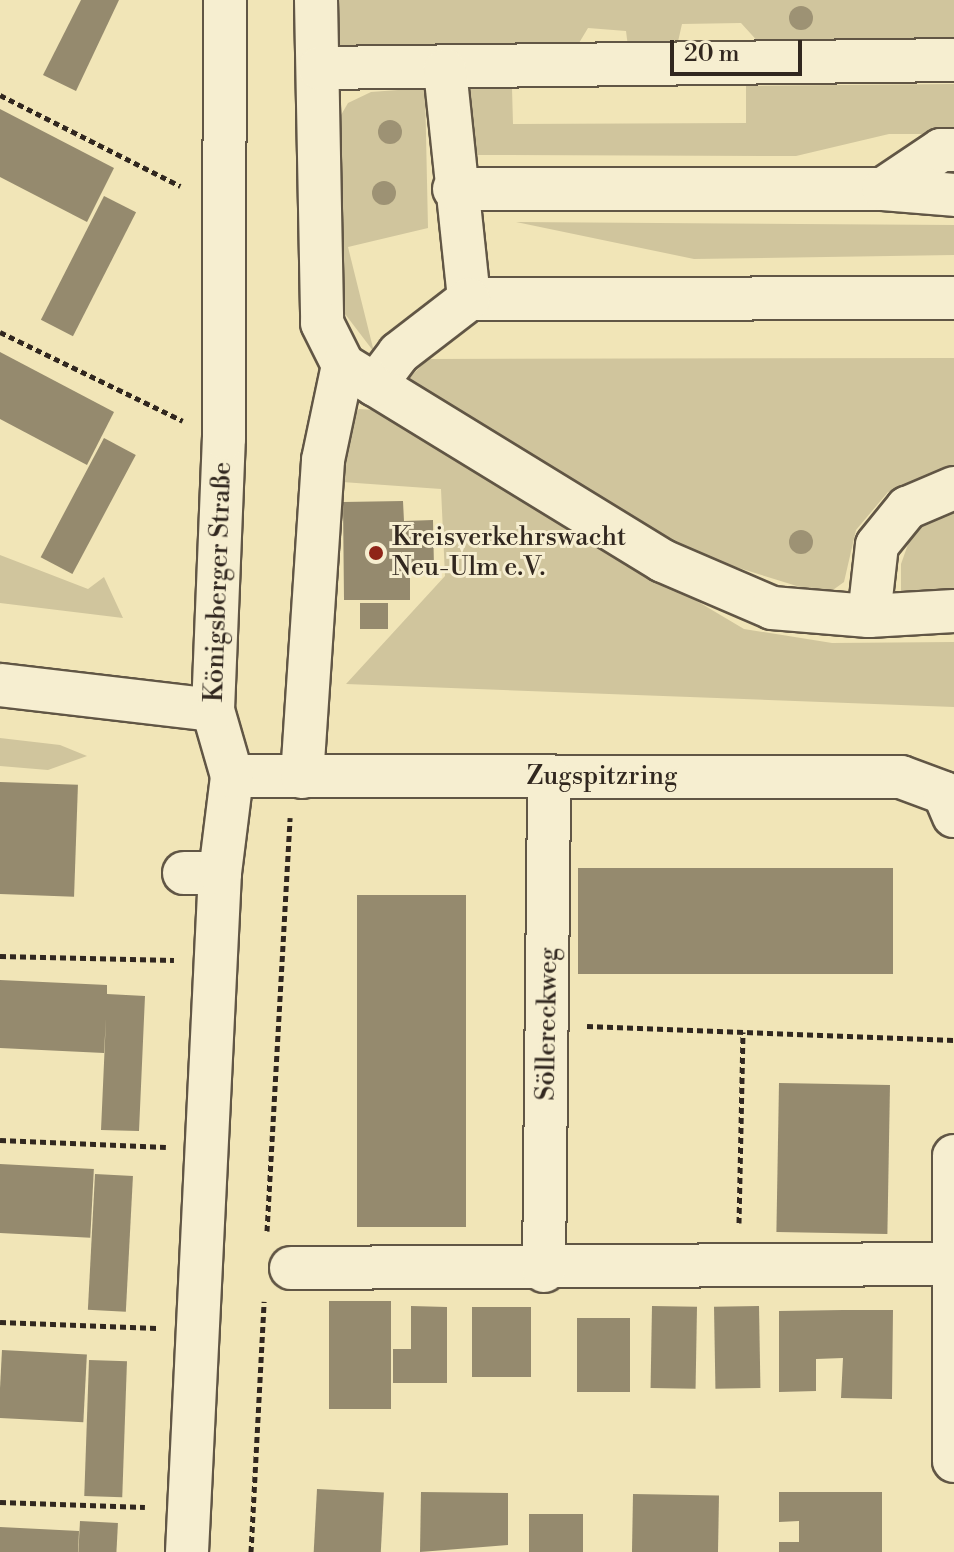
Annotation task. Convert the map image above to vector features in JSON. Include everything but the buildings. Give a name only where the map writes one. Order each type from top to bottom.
[{"type":"street","name":"Königsberger Straße","points":[[187,1552],[215,961],[202,873],[232,776],[213,710],[224,438],[221,206],[225,0]]},
{"type":"street","points":[[316,0],[322,323],[359,375],[663,561],[772,608],[869,616],[954,611]]},
{"type":"street","points":[[319,68],[445,70],[954,60]]},
{"type":"street","points":[[445,70],[454,189],[469,299]]},
{"type":"street","points":[[883,189],[941,150],[954,150]]},
{"type":"street","points":[[454,189],[883,189],[954,195]]},
{"type":"street","points":[[297,777],[323,460],[359,375],[399,353],[469,299],[954,298]]},
{"type":"street","points":[[869,616],[877,545],[907,508],[954,488]]},
{"type":"street","points":[[0,685],[213,710]]},
{"type":"street","name":"Zugspitzring","points":[[232,776],[901,777],[951,796]]},
{"type":"street","name":"Söllereckweg","points":[[544,1271],[549,1025],[549,777]]},
{"type":"street","points":[[954,1156],[950,1264],[954,1461]]},
{"type":"street","points":[[274,1262],[544,1271],[950,1264]]},
{"type":"path","points":[[0,95],[221,206]]},
{"type":"path","name":"Königsberger Straße","points":[[0,332],[224,438]]},
{"type":"path","points":[[251,1552],[274,1262],[297,777]]},
{"type":"path","points":[[0,956],[215,961]]},
{"type":"path","points":[[549,1025],[954,1040]]},
{"type":"path","points":[[739,1268],[743,1032]]},
{"type":"path","points":[[0,1140],[207,1148]]},
{"type":"path","points":[[0,1322],[198,1329]]},
{"type":"path","points":[[0,1502],[190,1508]]},
{"type":"shaded area","points":[[334,0],[954,0],[954,43],[761,45],[741,23],[682,24],[677,46],[628,47],[626,31],[588,28],[576,48],[336,52]]},
{"type":"shaded area","points":[[954,84],[954,134],[889,134],[796,156],[471,155],[466,86],[512,88],[513,124],[746,123],[746,86]]},
{"type":"shaded area","points":[[425,88],[428,228],[348,247],[374,352],[342,310],[334,127],[348,103],[371,92]]},
{"type":"shaded area","points":[[516,222],[954,225],[954,255],[694,259]]},
{"type":"shaded area","points":[[954,358],[954,472],[888,492],[856,530],[844,582],[826,595],[697,555],[407,380],[428,359]]},
{"type":"shaded area","points":[[359,409],[375,410],[744,629],[832,643],[954,642],[954,707],[346,684],[445,576],[441,489],[342,482],[349,420]]},
{"type":"shaded area","points":[[943,509],[954,509],[954,599],[901,604],[901,564],[912,533]]},
{"type":"shaded area","points":[[0,555],[88,589],[104,577],[123,618],[0,603]]},
{"type":"shaded area","points":[[0,738],[60,745],[87,756],[48,770],[0,766]]},
{"type":"place","name":"Kreisverkehrswacht Neu-Ulm e.V.","points":[[376,553]]}]
